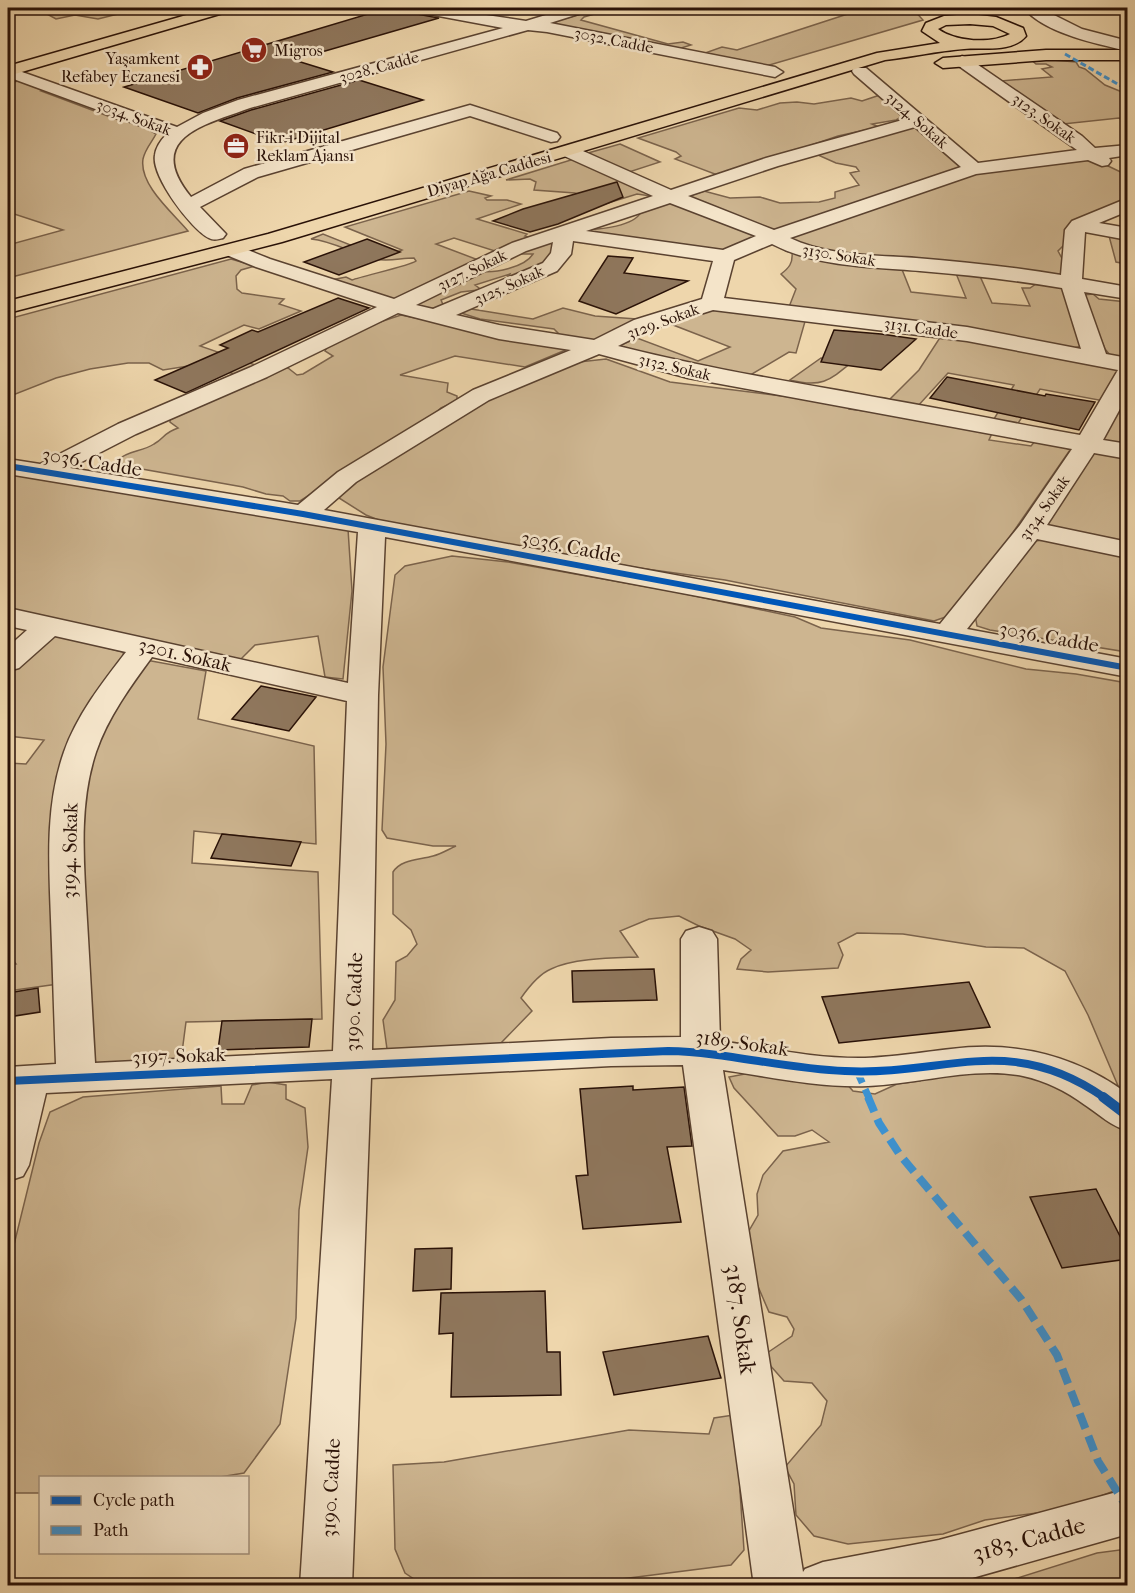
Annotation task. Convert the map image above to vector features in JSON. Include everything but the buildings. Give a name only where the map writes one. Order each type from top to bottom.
[{"type":"main road","points":[[29,49],[174,8]]},
{"type":"main road","points":[[8,71],[225,8]]},
{"type":"main road","name":"Diyap Ağa Caddesi","points":[[516,147],[944,23],[983,20],[1026,32],[1128,46]]},
{"type":"main road","name":"Diyap Ağa Caddesi","points":[[944,23],[933,35],[966,52]]},
{"type":"main road","name":"Diyap Ağa Caddesi","points":[[8,307],[224,242],[568,151],[883,56],[966,52],[1014,39],[1026,32]]},
{"type":"main road","name":"Diyap Ağa Caddesi","points":[[992,44],[1046,46],[1128,55]]},
{"type":"main road","points":[[813,76],[860,71],[966,52],[1128,55]]},
{"type":"main road","name":"Diyap Ağa Caddesi","points":[[8,290],[224,242],[238,228]]},
{"type":"street","name":"3032. Cadde","points":[[417,8],[524,26],[547,27],[775,72]]},
{"type":"street","name":"3028. Cadde","points":[[178,133],[209,117],[244,104],[583,8]]},
{"type":"street","points":[[932,8],[944,23],[979,8]]},
{"type":"street","points":[[1024,8],[1018,15],[1026,32]]},
{"type":"street","points":[[1031,8],[1052,23],[1074,33],[1128,46]]},
{"type":"street","name":"3123. Sokak","points":[[966,52],[1083,144],[1090,153]]},
{"type":"street","name":"3034. Sokak","points":[[8,71],[178,133],[167,144],[165,168],[172,184],[188,206],[224,242]]},
{"type":"street","name":"3124. Sokak","points":[[860,71],[974,170]]},
{"type":"street","points":[[188,206],[251,173],[470,110],[551,137]]},
{"type":"street","name":"3127. Sokak","points":[[45,471],[159,414],[259,372],[398,307],[510,251],[772,162],[918,121]]},
{"type":"street","name":"3130. Sokak","points":[[568,151],[799,250],[860,260],[1006,272],[1128,293]]},
{"type":"street","points":[[561,234],[725,256],[888,196],[974,170],[1090,153],[1123,159]]},
{"type":"street","points":[[1096,359],[1071,284],[1075,230],[1079,225],[1128,204]]},
{"type":"street","points":[[1079,225],[1128,234]]},
{"type":"street","name":"3125. Sokak","points":[[433,317],[550,267],[561,254],[561,234]]},
{"type":"street","name":"3132. Sokak","points":[[224,242],[263,263],[433,317],[499,332],[597,347],[688,371],[739,381],[892,407],[1128,452]]},
{"type":"street","name":"3129. Sokak","points":[[303,514],[347,477],[481,395],[597,347],[642,325],[712,303],[725,256]]},
{"type":"street","name":"3131. Cadde","points":[[712,303],[967,334],[1128,365]]},
{"type":"street","name":"3134. Sokak","points":[[947,635],[1030,530],[1088,444],[1128,372]]},
{"type":"street","name":"3036. Cadde","points":[[8,466],[372,526],[1128,669]]},
{"type":"street","name":"3190. Cadde","points":[[326,1586],[352,1066],[363,695],[372,526]]},
{"type":"street","points":[[1030,530],[1128,550]]},
{"type":"street","name":"3201. Sokak","points":[[8,617],[363,695]]},
{"type":"street","points":[[8,662],[49,626]]},
{"type":"street","name":"3194. Sokak","points":[[76,1076],[66,853],[67,819],[84,740],[115,688],[145,646]]},
{"type":"street","name":"3187. Sokak","points":[[699,939],[701,1053],[780,1586]]},
{"type":"street","name":"3189. Sokak","points":[[352,1066],[610,1052],[701,1053],[816,1070],[865,1072],[976,1062],[1023,1062],[1052,1070],[1088,1086],[1128,1116]]},
{"type":"street","name":"3197. Sokak","points":[[18,1080],[352,1066]]},
{"type":"street","points":[[8,1165],[18,1080]]},
{"type":"street","name":"3183. Cadde","points":[[823,1586],[976,1554],[1128,1511]]},
{"type":"shaded area","points":[[36,8],[142,8],[98,19],[75,15],[56,19]]},
{"type":"shaded area","points":[[601,8],[615,8],[584,17],[581,20],[668,44],[683,42],[691,45],[678,49],[550,23]]},
{"type":"shaded area","points":[[866,8],[912,8],[923,20],[766,66],[705,53],[722,47],[737,50]]},
{"type":"shaded area","points":[[1045,8],[1127,8],[1127,12],[1048,15]]},
{"type":"shaded area","points":[[1029,58],[1076,62],[1079,67],[1105,85],[1127,94],[1127,123],[1119,118],[1063,124],[1000,81],[1052,77],[1042,69],[1052,67],[1046,64],[1036,64]]},
{"type":"shaded area","points":[[24,80],[48,88],[41,91],[121,121],[130,118],[156,134],[143,159],[146,179],[158,198],[188,231],[8,278],[8,245],[63,230],[8,212],[8,83]]},
{"type":"shaded area","points":[[880,95],[885,104],[893,105],[905,115],[896,120],[872,124],[879,127],[838,136],[720,176],[675,159],[681,156],[638,138],[739,108],[757,110],[780,103],[814,104],[851,98],[862,101]]},
{"type":"shaded area","points":[[914,125],[964,167],[780,231],[766,230],[690,199],[689,196],[704,191],[730,198],[760,197],[780,203],[819,202],[835,198],[835,192],[859,185],[850,173],[859,171],[856,167],[836,163],[818,155],[821,152]]},
{"type":"shaded area","points":[[620,144],[660,162],[626,173],[588,153]]},
{"type":"shaded area","points":[[1078,157],[1106,165],[1127,175],[1127,202],[1067,242],[1058,251],[1064,262],[1066,274],[1056,278],[804,248],[786,238],[983,171]]},
{"type":"shaded area","points":[[574,159],[658,194],[649,202],[651,196],[637,194],[605,204],[575,193],[534,190],[536,182],[530,179],[506,180]]},
{"type":"shaded area","points":[[469,191],[491,196],[485,198],[487,200],[507,200],[521,204],[477,219],[531,237],[498,252],[454,238],[436,244],[481,261],[391,301],[331,280],[346,277],[352,280],[413,263],[416,261],[414,258],[380,260],[311,239],[323,234],[383,258],[402,250],[345,227]]},
{"type":"shaded area","points":[[670,202],[759,237],[720,253],[582,232],[586,229],[608,228],[624,224],[641,212]]},
{"type":"shaded area","points":[[1109,236],[1127,240],[1127,264],[1116,262]]},
{"type":"shaded area","points":[[546,241],[555,242],[553,250],[549,257],[538,266],[508,279],[510,274],[475,285],[479,288],[478,290],[461,292],[441,300],[444,307],[428,309],[416,306],[416,303],[479,271],[501,270],[523,263],[533,254],[519,254]]},
{"type":"shaded area","points":[[785,251],[901,267],[911,292],[966,298],[955,271],[979,274],[992,303],[1030,306],[1022,288],[1030,288],[1036,284],[1064,287],[1083,346],[1073,348],[789,307],[796,289],[781,274],[792,260],[792,253]]},
{"type":"shaded area","points":[[231,259],[255,266],[241,270],[236,276],[237,289],[242,293],[284,299],[279,304],[301,311],[259,329],[244,325],[200,346],[258,366],[241,376],[201,364],[163,370],[149,363],[128,363],[90,369],[56,378],[8,397],[8,319]]},
{"type":"shaded area","points":[[1093,294],[1099,299],[1127,302],[1127,360],[1110,355],[1105,349],[1083,295]]},
{"type":"shaded area","points":[[465,308],[533,319],[563,308],[595,316],[637,319],[613,330],[603,340],[587,341],[561,336],[554,329],[480,319],[458,312]]},
{"type":"shaded area","points":[[715,309],[806,318],[796,353],[789,352],[747,377],[628,351],[621,345],[637,338],[698,361],[730,347],[668,323]]},
{"type":"shaded area","points":[[401,315],[568,349],[525,367],[455,356],[400,375],[448,383],[447,392],[457,396],[457,401],[441,408],[428,420],[300,501],[290,501],[283,496],[243,487],[125,466],[118,460],[126,454],[149,447],[178,428],[170,422],[170,415],[277,368],[288,368],[297,375],[303,374],[333,356],[325,351],[328,345],[368,326]]},
{"type":"shaded area","points":[[941,336],[1112,364],[1122,372],[1104,401],[1040,389],[1017,425],[994,419],[1014,385],[948,373],[917,407],[888,401],[919,370]]},
{"type":"shaded area","points":[[821,358],[852,362],[824,381],[810,383],[790,380]]},
{"type":"shaded area","points":[[606,359],[670,382],[845,404],[849,409],[873,412],[877,407],[993,431],[989,440],[1031,446],[1036,440],[1060,445],[1070,450],[957,613],[934,621],[725,580],[639,568],[386,523],[366,515],[339,498],[337,491],[486,401],[579,362]]},
{"type":"shaded area","points":[[1124,404],[1127,405],[1127,447],[1104,441],[1103,437]]},
{"type":"shaded area","points":[[1105,452],[1127,457],[1127,547],[1077,536],[1044,524],[1093,453]]},
{"type":"shaded area","points":[[8,471],[102,484],[348,529],[352,591],[343,679],[325,677],[318,636],[255,645],[239,661],[8,608]]},
{"type":"shaded area","points":[[1045,540],[1127,555],[1127,652],[977,626],[975,615],[1034,541]]},
{"type":"shaded area","points":[[452,556],[508,562],[676,592],[795,617],[821,628],[910,640],[1026,669],[1076,674],[1127,683],[1127,1107],[1088,1015],[1065,971],[1024,948],[986,947],[903,934],[857,933],[838,943],[843,955],[838,968],[768,972],[737,969],[741,959],[751,950],[735,939],[679,916],[649,919],[620,931],[638,957],[594,959],[571,963],[560,965],[542,974],[521,998],[532,1011],[499,1045],[387,1049],[383,1020],[395,1000],[396,962],[407,956],[417,944],[411,930],[393,914],[393,872],[406,862],[436,855],[456,846],[433,846],[387,838],[382,830],[386,744],[383,667],[395,575],[405,566]]},
{"type":"shaded area","points":[[51,634],[123,652],[124,658],[80,733],[58,984],[8,991],[8,965],[16,964],[8,954],[8,763],[26,764],[44,740],[8,736],[8,674]]},
{"type":"shaded area","points":[[146,660],[206,671],[198,719],[314,746],[316,844],[194,831],[192,863],[318,872],[322,1019],[186,1022],[181,1060],[84,1065],[74,842],[89,747]]},
{"type":"shaded area","points":[[1002,1072],[1044,1076],[1119,1123],[1128,1136],[1127,1486],[1067,1509],[985,1520],[943,1534],[848,1544],[814,1536],[796,1515],[794,1484],[785,1467],[821,1425],[827,1401],[812,1383],[784,1381],[768,1363],[767,1353],[792,1336],[794,1329],[787,1317],[769,1312],[750,1268],[746,1236],[758,1215],[757,1194],[763,1175],[783,1151],[829,1142],[812,1130],[795,1136],[778,1136],[734,1088],[729,1077],[750,1073],[845,1082],[853,1091],[875,1094],[897,1084],[920,1081],[928,1075]]},
{"type":"shaded area","points":[[268,1082],[286,1085],[286,1099],[305,1108],[308,1147],[299,1210],[296,1318],[280,1424],[244,1473],[226,1476],[39,1476],[39,1493],[8,1493],[8,1269],[39,1143],[50,1112],[83,1097],[221,1086],[222,1104],[244,1104],[252,1085]]},
{"type":"shaded area","points":[[740,1414],[743,1449],[740,1491],[744,1550],[731,1565],[582,1584],[423,1585],[405,1573],[395,1549],[393,1465],[444,1462],[629,1430],[709,1434],[714,1418]]},
{"type":"shaded area","points":[[1127,1549],[1127,1585],[995,1585],[1097,1553]]},
{"type":"marked path","points":[[1065,54],[1128,90]]},
{"type":"marked path","points":[[857,1071],[879,1123],[900,1155],[1021,1299],[1057,1355],[1098,1461],[1128,1509]]},
{"type":"cycle path","points":[[8,466],[303,514],[1128,668]]},
{"type":"cycle path","points":[[8,1081],[656,1051],[691,1052],[803,1068],[865,1072],[998,1060],[1041,1066],[1065,1075],[1098,1093],[1128,1116]]},
{"type":"place","name":"Migros","points":[[254,50]]},
{"type":"place","name":"Yaşamkent Refabey Eczanesi","points":[[200,67]]},
{"type":"place","name":"Fikr-i Dijital Reklam Ajansı","points":[[236,146]]}]
